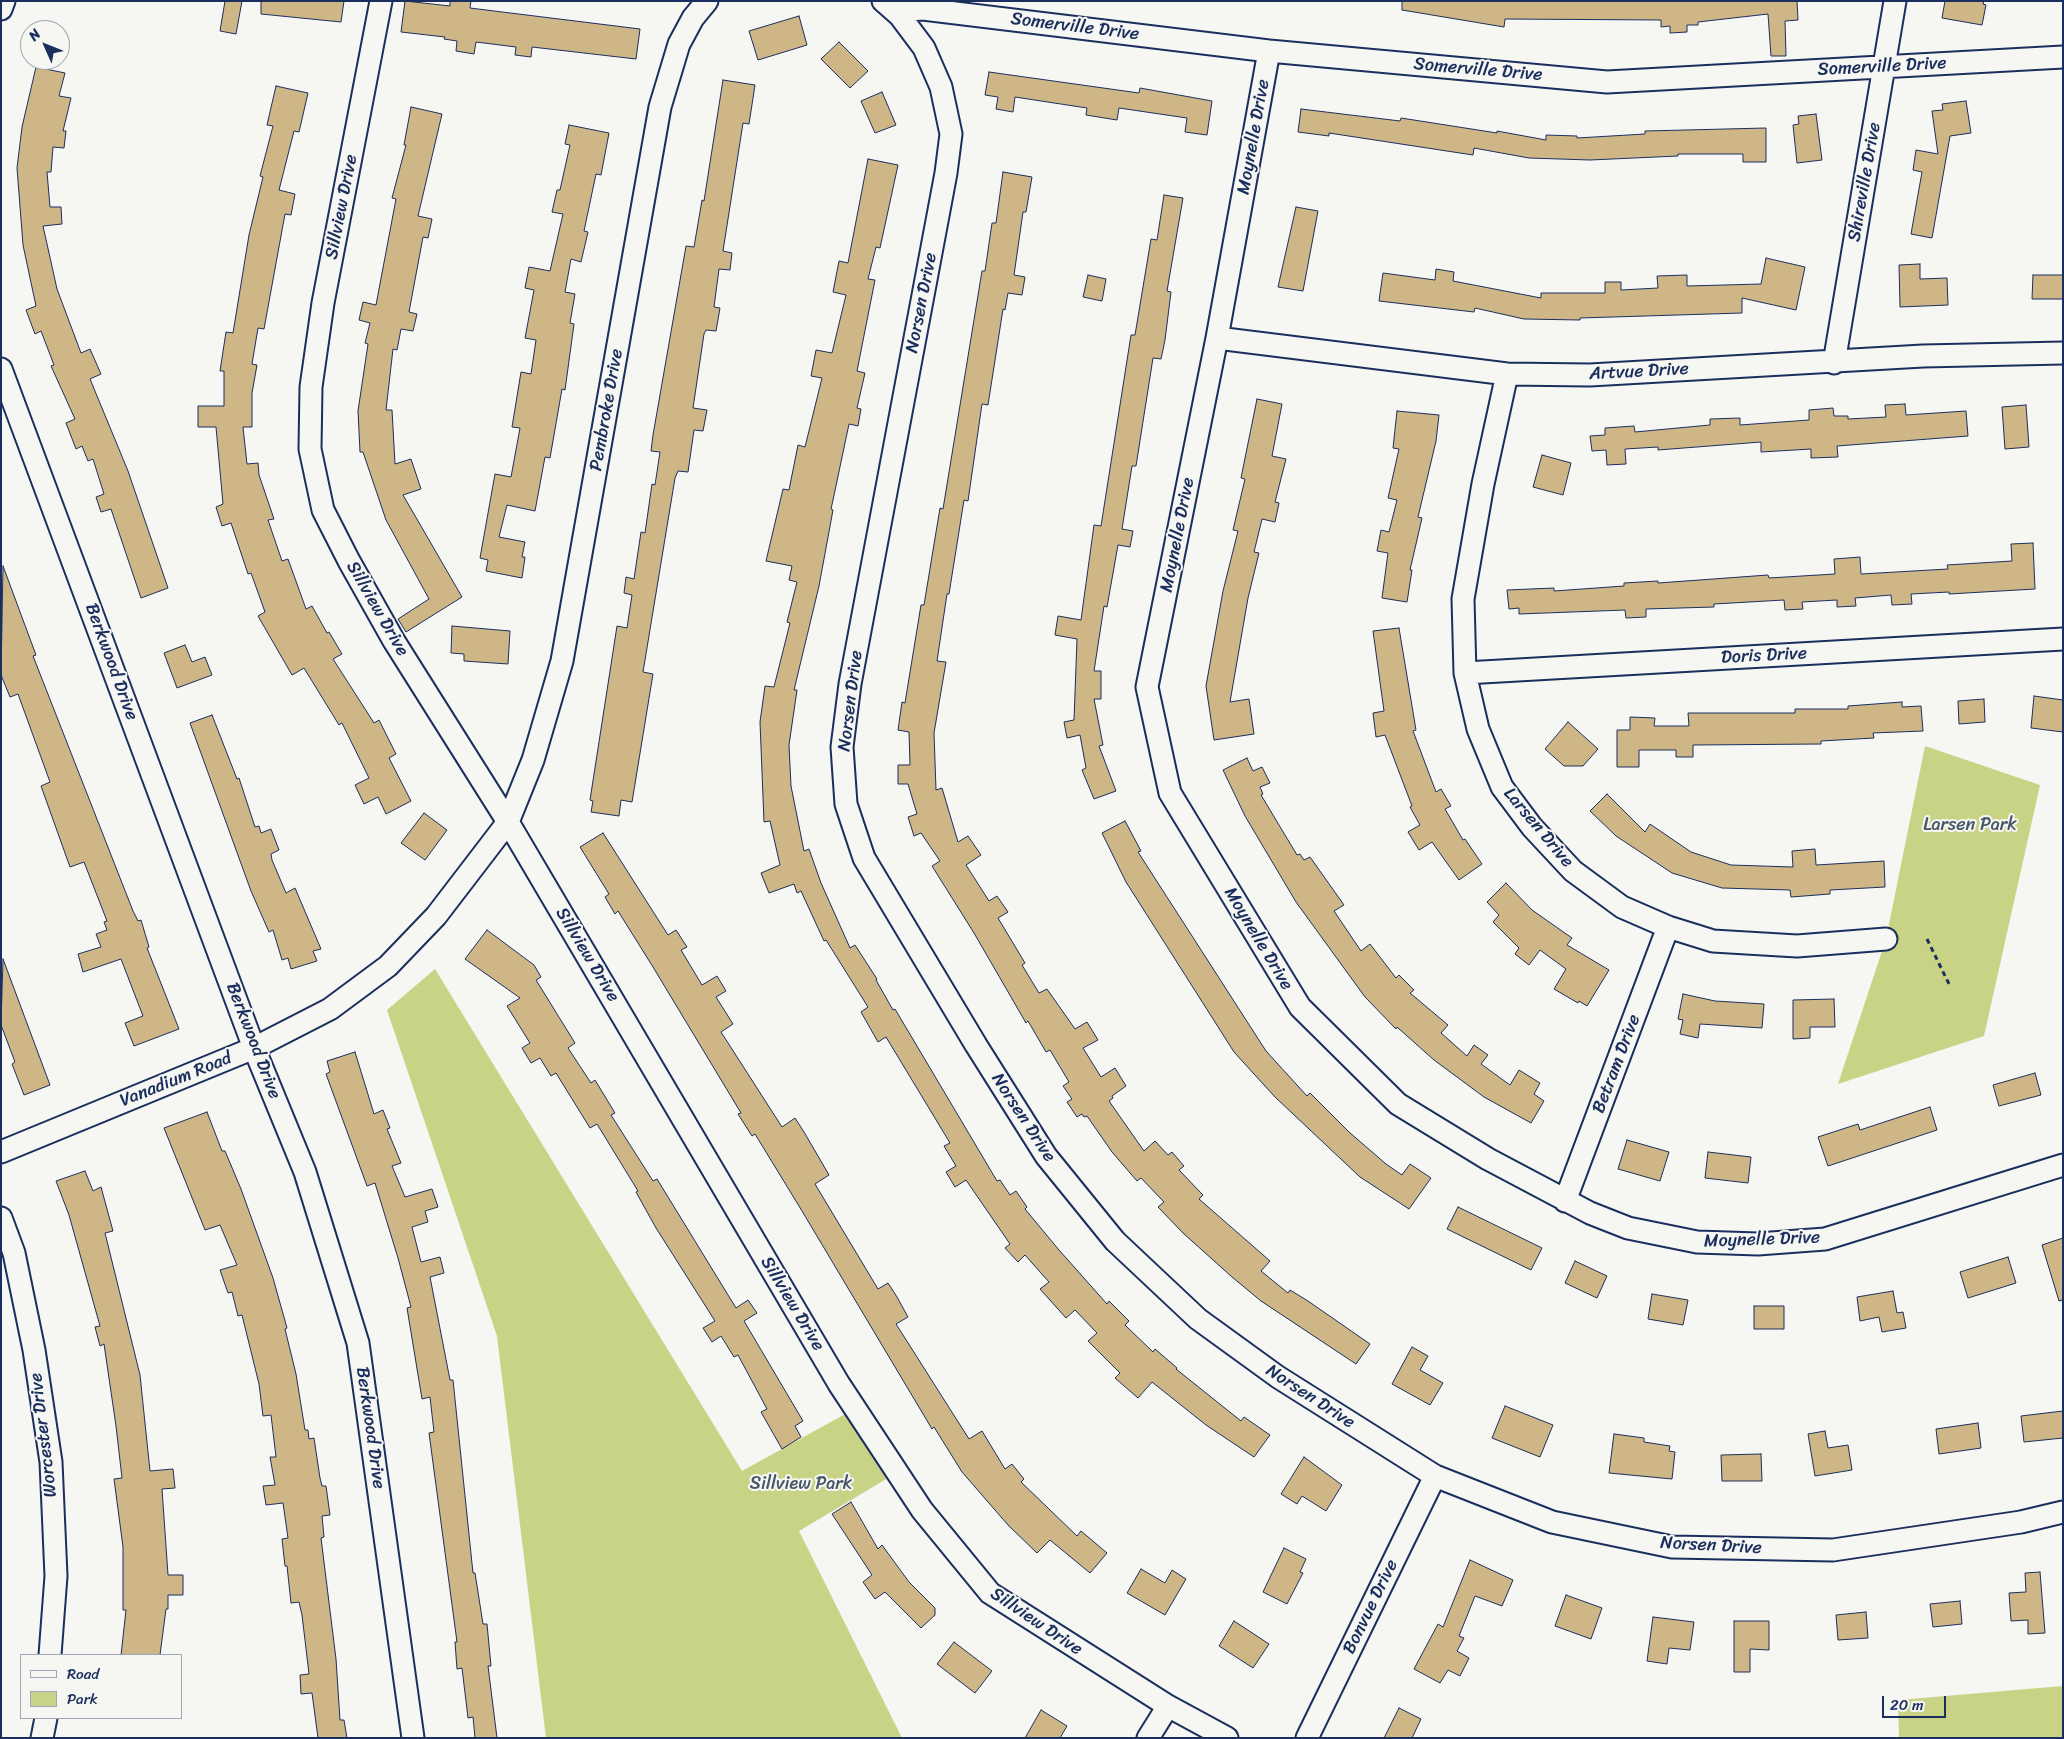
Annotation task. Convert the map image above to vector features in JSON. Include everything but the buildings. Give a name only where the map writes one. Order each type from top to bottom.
[{"type":"street","points":[[1,9],[4,1]]},
{"type":"street","name":"Sillview Drive","points":[[381,1],[322,312],[310,388],[310,449],[323,510],[394,641],[508,822],[839,1384],[922,1510],[990,1593],[1168,1706],[1228,1738]]},
{"type":"street","name":"Pembroke Drive","points":[[508,822],[533,760],[562,661],[660,107],[679,44],[693,18],[707,1]]},
{"type":"street","name":"Shireville Drive","points":[[1834,363],[1895,1]]},
{"type":"street","name":"Somerville Drive","points":[[889,6],[970,14],[1270,51],[1607,82],[2063,57]]},
{"type":"street","name":"Norsen Drive","points":[[889,6],[924,48],[941,87],[951,134],[946,173],[850,684],[842,747],[846,804],[864,858],[976,1045],[1046,1156],[1115,1241],[1198,1319],[1278,1377],[1435,1476],[1552,1522],[1672,1547],[1833,1550],[2021,1522],[2063,1512]]},
{"type":"street","name":"Moynelle Drive","points":[[1270,51],[1217,338],[1147,687],[1170,793],[1300,1007],[1398,1104],[1488,1159],[1565,1201],[1628,1228],[1697,1242],[1758,1244],[1825,1239],[2063,1165]]},
{"type":"street","name":"Artvue Drive","points":[[1217,338],[1507,374],[1590,375],[1834,363],[1923,356],[2063,353]]},
{"type":"street","name":"Berkwood Drive","points":[[1,369],[254,1048],[305,1172],[358,1343],[413,1738]]},
{"type":"street","name":"Larsen Drive","points":[[1507,374],[1483,484],[1464,599],[1465,673],[1478,730],[1502,787],[1532,828],[1580,876],[1622,907],[1668,927],[1714,941],[1797,946],[1886,939]]},
{"type":"street","name":"Doris Drive","points":[[1465,673],[2063,639]]},
{"type":"street","name":"Vanadium Road","points":[[1,1152],[254,1048],[330,1009],[388,966],[436,916],[508,822]]},
{"type":"street","name":"Betram Drive","points":[[1565,1201],[1668,927]]},
{"type":"street","name":"Worcester Drive","points":[[1,1218],[14,1253],[34,1350],[51,1462],[56,1576],[50,1654]]},
{"type":"street","name":"Bonvue Drive","points":[[1307,1738],[1435,1476]]},
{"type":"street","points":[[1148,1738],[1168,1706]]},
{"type":"street","points":[[42,1738],[46,1719]]},
{"type":"path","points":[[1927,939],[1950,984]]},
{"type":"green space","name":"Larsen Park","points":[[1925,746],[2040,785],[1984,1036],[1838,1084],[1886,939]]},
{"type":"green space","name":"Sillview Park","points":[[435,969],[742,1471],[847,1413],[888,1478],[799,1531],[902,1738],[546,1738],[497,1336],[387,1010]]},
{"type":"green space","points":[[2063,1686],[2063,1738],[1899,1738],[1898,1700]]}]
